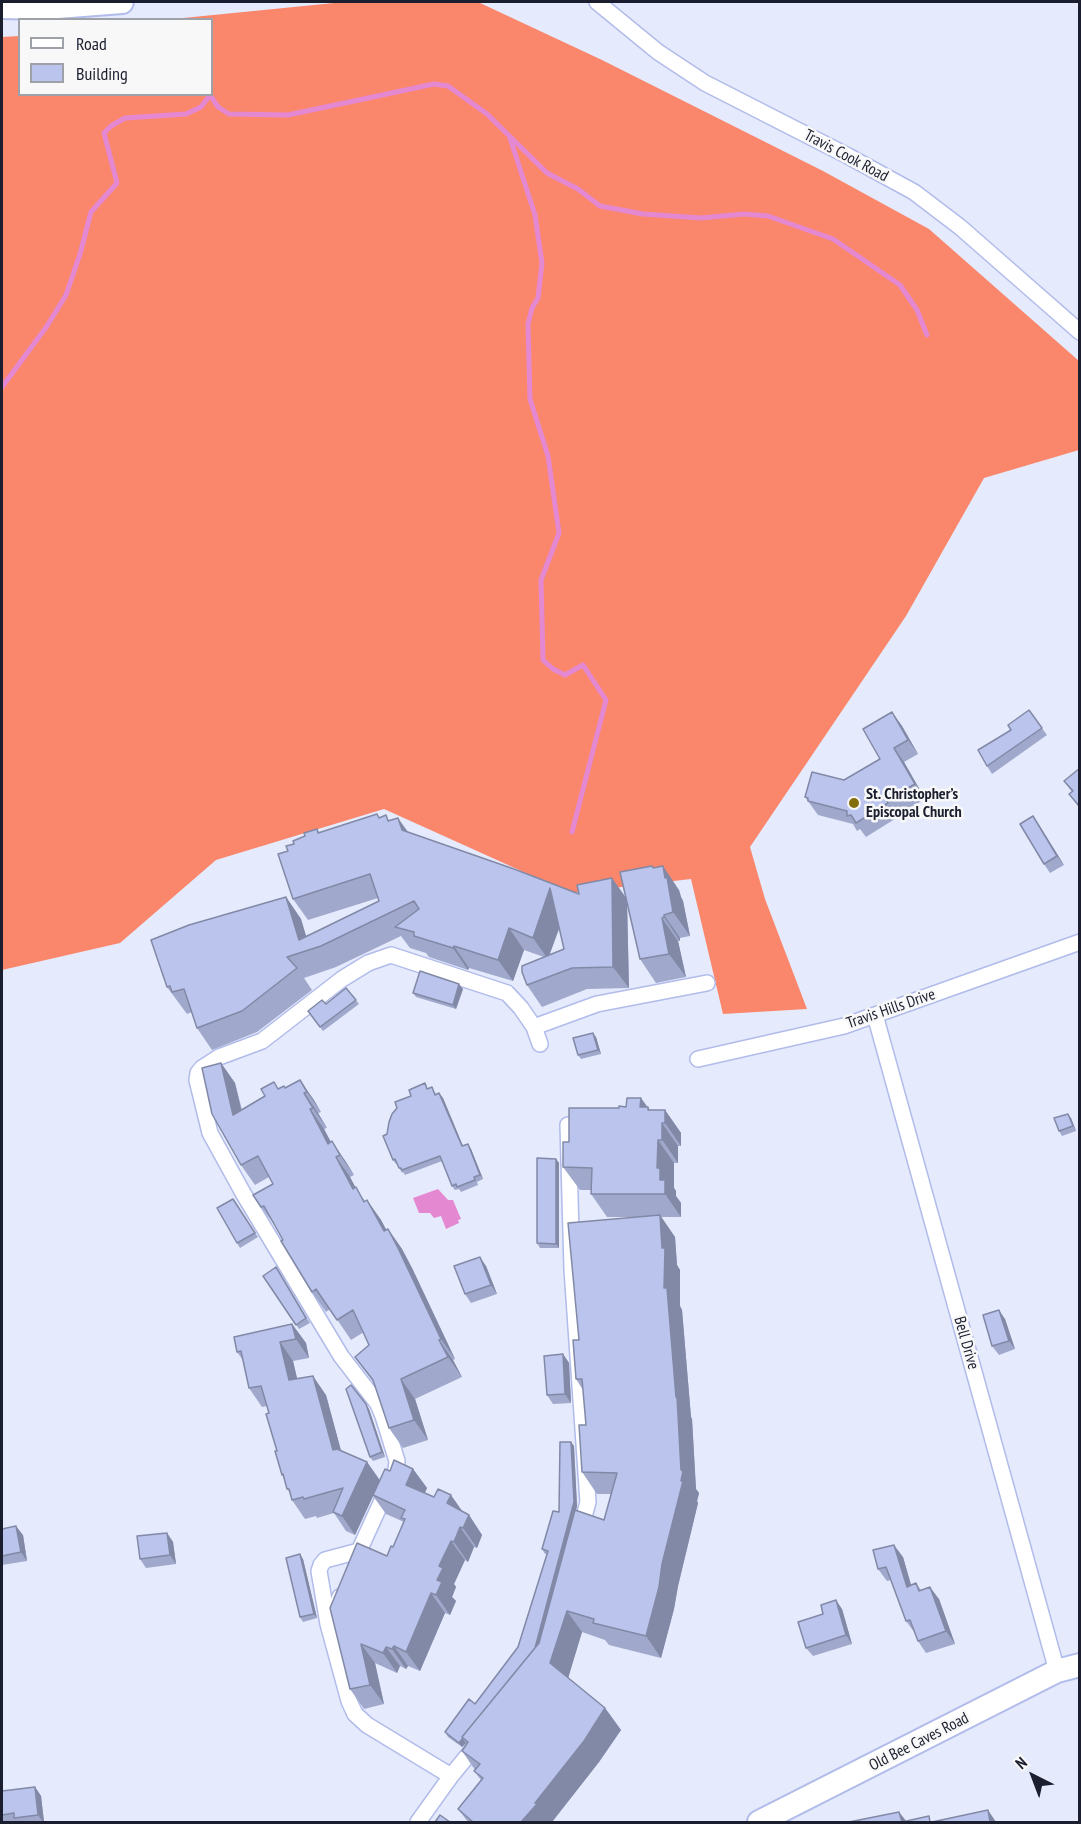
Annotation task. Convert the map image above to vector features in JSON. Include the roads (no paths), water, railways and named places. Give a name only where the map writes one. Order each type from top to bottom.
[{"type":"street","points":[[2,8],[44,8],[122,2]]},
{"type":"street","name":"Travis Cook Road","points":[[597,2],[658,52],[705,82],[914,192],[960,227],[1080,332]]},
{"type":"street","name":"Travis Hills Drive","points":[[698,1059],[844,1026],[1080,942]]},
{"type":"street","points":[[328,1624],[396,1470],[397,1461],[378,1404],[341,1356],[243,1193],[210,1133],[197,1080],[198,1073],[219,1057],[262,1041],[342,979],[368,963],[392,955],[507,993],[534,1027],[540,1044]]},
{"type":"street","points":[[534,1027],[597,1004],[707,983]]},
{"type":"street","name":"Bell Drive","points":[[875,1015],[1057,1671]]},
{"type":"street","points":[[568,1125],[572,1269],[588,1502],[576,1547]]},
{"type":"street","points":[[359,1551],[325,1560],[319,1571],[328,1624],[349,1701],[355,1714],[367,1725],[451,1776]]},
{"type":"street","name":"Old Bee Caves Road","points":[[764,1822],[1057,1671],[1080,1665]]},
{"type":"street","points":[[418,1822],[487,1732]]},
{"type":"waterway","points":[[211,96],[218,107],[229,114],[288,115],[434,84],[448,86],[487,114],[547,173],[578,189],[600,206],[643,214],[701,218],[744,214],[768,216],[833,239],[900,285],[917,310],[927,335]]},
{"type":"waterway","points":[[2,387],[47,326],[66,295],[91,212],[117,183],[104,133],[125,118],[186,114],[201,107],[209,96]]},
{"type":"waterway","points":[[510,138],[535,215],[542,263],[538,298],[532,308],[528,324],[530,399],[548,456],[559,533],[541,580],[543,660],[553,669],[565,675],[583,665],[606,700],[572,832]]},
{"type":"place","name":"St. Christopher’s Episcopal Church","points":[[854,803]]}]
